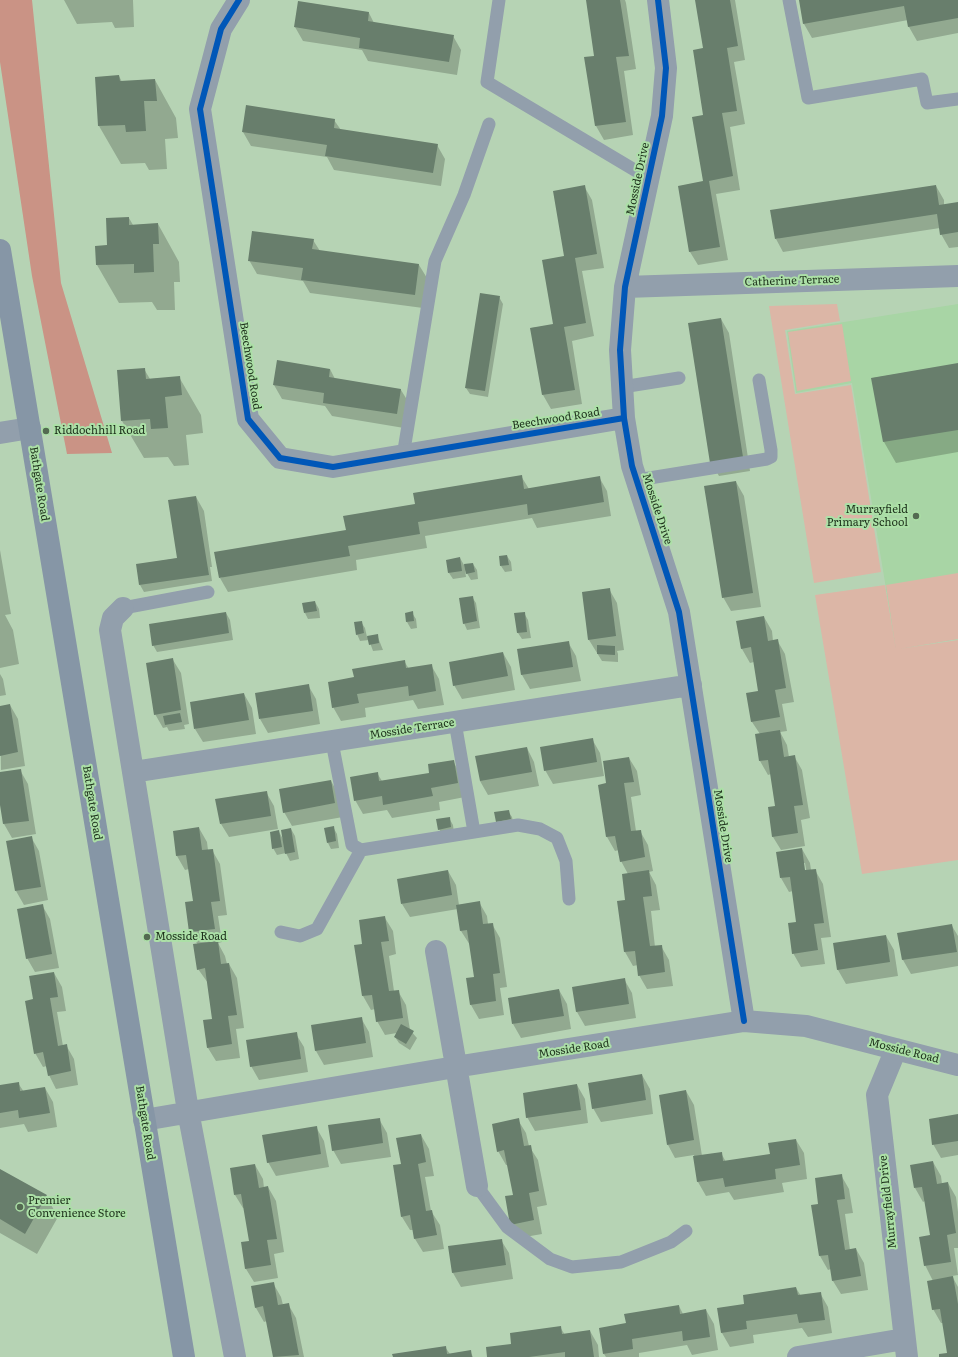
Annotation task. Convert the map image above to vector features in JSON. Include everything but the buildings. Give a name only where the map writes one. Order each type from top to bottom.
[{"type":"main road","name":"Bathgate Road","points":[[0,250],[184,1357]]},
{"type":"street","name":"Beechwood Road","points":[[239,0],[221,29],[200,109],[248,419],[280,458],[333,468],[624,418]]},
{"type":"street","name":"Mosside Drive","points":[[658,0],[666,68],[662,116],[625,287],[620,350],[624,418],[632,466],[679,612],[744,1021]]},
{"type":"street","name":"Catherine Terrace","points":[[625,287],[958,276]]},
{"type":"street","points":[[0,433],[30,428]]},
{"type":"street","points":[[123,608],[113,618],[110,630],[188,1111],[235,1357]]},
{"type":"street","name":"Mosside Terrace","points":[[133,772],[691,685]]},
{"type":"street","points":[[436,951],[476,1186]]},
{"type":"street","name":"Mosside Road","points":[[144,1120],[188,1111],[744,1021],[806,1026],[958,1065]]},
{"type":"street","name":"Murrayfield Drive","points":[[896,1050],[877,1095],[905,1348]]},
{"type":"street","points":[[798,1357],[905,1348]]},
{"type":"lane","points":[[499,0],[487,82],[648,178]]},
{"type":"lane","points":[[789,0],[808,98],[922,79],[927,103],[958,98]]},
{"type":"lane","points":[[403,456],[435,261],[464,195],[489,124]]},
{"type":"lane","points":[[622,387],[679,378]]},
{"type":"lane","points":[[637,480],[767,460],[771,457],[759,380]]},
{"type":"lane","points":[[123,608],[208,592]]},
{"type":"lane","points":[[455,722],[474,832]]},
{"type":"lane","points":[[332,742],[352,845],[361,850],[518,825],[540,829],[558,838],[566,861],[569,899]]},
{"type":"lane","points":[[281,932],[300,936],[317,929],[361,850]]},
{"type":"lane","points":[[476,1186],[507,1227],[550,1259],[572,1267],[621,1262],[671,1242],[686,1231]]},
{"type":"shaded area","points":[[0,0],[32,0],[61,283],[112,453],[67,454],[32,276],[0,62]]},
{"type":"shaded area","points":[[837,304],[840,321],[785,330],[795,394],[851,385],[881,572],[814,583],[769,306]]},
{"type":"shaded area","name":"Murrayfield Primary School","points":[[958,304],[958,639],[896,649],[852,383],[796,393],[787,331]]},
{"type":"shaded area","points":[[842,324],[851,381],[797,391],[788,332]]},
{"type":"shaded area","points":[[958,573],[958,639],[899,649],[958,640],[958,860],[862,874],[815,595],[885,585],[896,650],[886,585]]},
{"type":"cycle path","points":[[239,0],[221,29],[200,109],[248,419],[280,458],[333,467],[624,418]]},
{"type":"cycle path","points":[[658,0],[666,68],[662,116],[625,287],[620,350],[624,418],[632,466],[679,612],[744,1021]]},
{"type":"place","name":"Riddochhill Road","points":[[46,431]]},
{"type":"place","name":"Murrayfield Primary School","points":[[916,516]]},
{"type":"place","name":"Mosside Road","points":[[147,937]]},
{"type":"place","name":"Premier Convenience Store","points":[[20,1207]]}]
